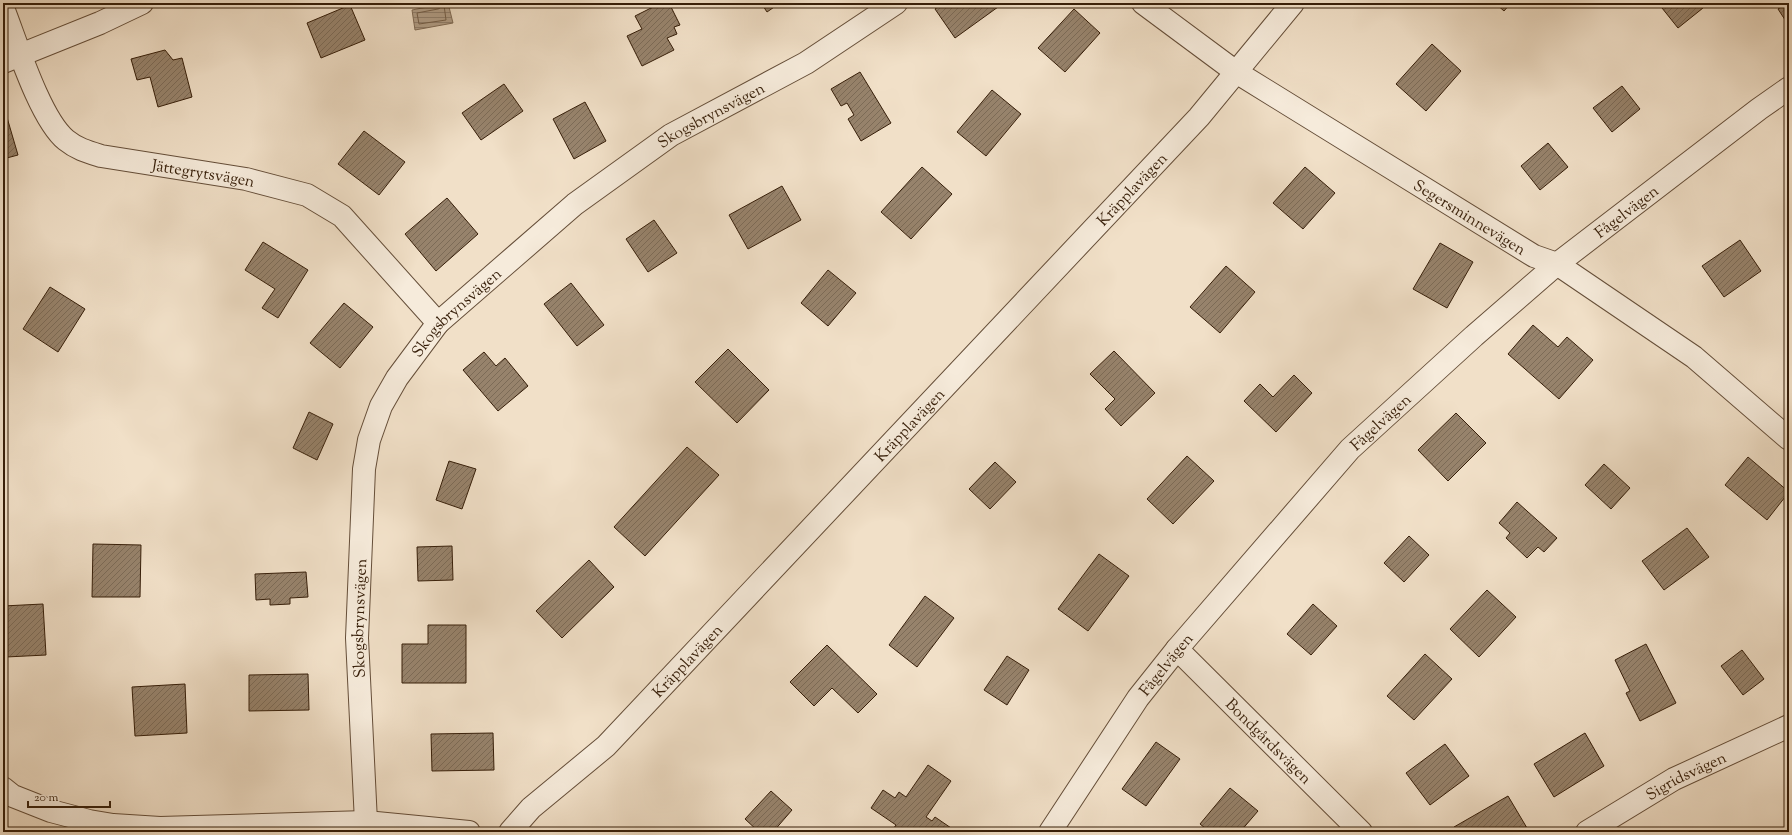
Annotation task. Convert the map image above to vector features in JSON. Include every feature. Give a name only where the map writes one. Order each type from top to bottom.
[{"type":"street","points":[[12,58],[100,23],[142,3]]},
{"type":"street","name":"Skogsbrynsvägen","points":[[366,822],[357,638],[364,469],[370,440],[381,406],[397,378],[438,323],[575,204],[671,135],[806,63],[896,3]]},
{"type":"street","name":"Segersminnevägen","points":[[1143,3],[1236,72],[1534,256],[1557,264],[1694,357],[1789,439]]},
{"type":"street","name":"Kräpplavägen","points":[[510,832],[531,808],[606,746],[1199,117],[1294,3]]},
{"type":"street","name":"Jättegrytsvägen","points":[[3,8],[12,58],[38,98],[53,126],[65,139],[80,150],[102,156],[246,179],[307,195],[342,216],[438,323]]},
{"type":"street","name":"Fågelvägen","points":[[1050,832],[1138,698],[1177,649],[1350,450],[1474,336],[1557,264],[1758,109],[1789,88]]},
{"type":"street","name":"Bondgårdsvägen","points":[[1177,649],[1361,832]]},
{"type":"street","name":"Sigridsvägen","points":[[1587,832],[1674,779],[1789,726]]},
{"type":"street","points":[[3,788],[13,796],[51,812],[114,825],[160,828],[366,822],[469,832]]},
{"type":"water","points":[[448,3],[453,23],[415,30],[412,10]]},
{"type":"building","points":[[661,3],[669,3],[680,25],[674,27],[677,34],[667,38],[674,50],[642,66],[627,36],[642,29],[635,16]]},
{"type":"building","points":[[761,3],[780,3],[767,12]]},
{"type":"building","points":[[943,3],[995,3],[998,7],[955,38],[935,9]]},
{"type":"building","points":[[1495,3],[1511,3],[1504,11]]},
{"type":"building","points":[[1668,3],[1699,3],[1703,8],[1678,28],[1662,8]]},
{"type":"building","points":[[1786,3],[1789,3],[1789,26],[1778,9]]},
{"type":"building","points":[[350,5],[365,40],[321,58],[307,23]]},
{"type":"building","points":[[1074,9],[1100,33],[1065,72],[1038,48]]},
{"type":"building","points":[[1432,44],[1461,71],[1426,111],[1396,84]]},
{"type":"building","points":[[165,50],[173,60],[182,58],[192,97],[158,107],[150,77],[137,80],[131,59]]},
{"type":"building","points":[[860,72],[891,123],[861,141],[848,119],[854,115],[847,103],[841,106],[831,89]]},
{"type":"building","points":[[504,84],[523,111],[481,140],[462,113]]},
{"type":"building","points":[[1622,86],[1640,109],[1612,132],[1593,108]]},
{"type":"building","points":[[992,90],[1021,114],[986,156],[957,132]]},
{"type":"building","points":[[585,102],[606,141],[574,159],[553,119]]},
{"type":"building","points":[[6,114],[18,155],[3,159],[3,115]]},
{"type":"building","points":[[364,131],[405,162],[379,195],[338,164]]},
{"type":"building","points":[[1548,143],[1568,167],[1540,190],[1521,166]]},
{"type":"building","points":[[922,167],[952,194],[911,239],[881,212]]},
{"type":"building","points":[[1305,167],[1335,193],[1303,229],[1273,203]]},
{"type":"building","points":[[782,186],[801,220],[748,249],[729,215]]},
{"type":"building","points":[[447,198],[478,234],[436,271],[405,234]]},
{"type":"building","points":[[654,220],[677,253],[648,272],[626,239]]},
{"type":"building","points":[[1740,240],[1761,271],[1724,297],[1702,266]]},
{"type":"building","points":[[263,242],[308,270],[278,318],[262,308],[275,289],[245,270]]},
{"type":"building","points":[[1440,243],[1473,262],[1447,308],[1413,289]]},
{"type":"building","points":[[1226,266],[1255,292],[1220,333],[1190,307]]},
{"type":"building","points":[[828,270],[856,293],[828,326],[801,303]]},
{"type":"building","points":[[571,283],[604,325],[577,346],[544,304]]},
{"type":"building","points":[[50,287],[85,309],[58,352],[23,329]]},
{"type":"building","points":[[344,303],[373,327],[340,368],[310,343]]},
{"type":"building","points":[[1533,325],[1558,347],[1567,337],[1593,360],[1559,399],[1508,354]]},
{"type":"building","points":[[728,349],[769,390],[737,423],[695,382]]},
{"type":"building","points":[[1114,351],[1155,393],[1121,426],[1105,409],[1115,399],[1090,374]]},
{"type":"building","points":[[484,352],[496,366],[505,358],[528,386],[498,411],[463,370]]},
{"type":"building","points":[[1294,375],[1312,393],[1276,432],[1244,401],[1260,384],[1273,397]]},
{"type":"building","points":[[309,412],[333,424],[317,460],[293,448]]},
{"type":"building","points":[[1456,413],[1486,443],[1448,481],[1418,450]]},
{"type":"building","points":[[687,447],[719,475],[645,556],[614,527]]},
{"type":"building","points":[[1187,456],[1214,481],[1173,524],[1147,499]]},
{"type":"building","points":[[1748,457],[1789,492],[1767,520],[1725,485]]},
{"type":"building","points":[[449,461],[476,469],[462,509],[436,500]]},
{"type":"building","points":[[995,462],[1016,482],[990,509],[969,489]]},
{"type":"building","points":[[1604,464],[1630,488],[1611,509],[1585,485]]},
{"type":"building","points":[[1517,502],[1557,538],[1544,552],[1538,547],[1527,558],[1506,538],[1510,533],[1499,523]]},
{"type":"building","points":[[1687,528],[1709,557],[1664,590],[1642,561]]},
{"type":"building","points":[[1409,536],[1429,555],[1404,582],[1384,563]]},
{"type":"building","points":[[93,544],[141,545],[140,597],[92,597]]},
{"type":"building","points":[[452,546],[453,580],[418,581],[417,547]]},
{"type":"building","points":[[1099,554],[1129,576],[1088,631],[1058,609]]},
{"type":"building","points":[[589,560],[614,587],[562,638],[536,611]]},
{"type":"building","points":[[306,572],[308,597],[290,598],[290,604],[270,605],[270,599],[256,600],[255,574]]},
{"type":"building","points":[[1487,590],[1516,617],[1479,657],[1450,629]]},
{"type":"building","points":[[925,596],[954,618],[917,667],[889,645]]},
{"type":"building","points":[[43,604],[46,655],[6,657],[3,606]]},
{"type":"building","points":[[1313,604],[1337,626],[1311,655],[1287,634]]},
{"type":"building","points":[[428,625],[466,625],[466,683],[402,683],[402,644],[428,644]]},
{"type":"building","points":[[1646,644],[1676,703],[1640,721],[1626,693],[1630,691],[1615,660]]},
{"type":"building","points":[[827,645],[877,694],[858,713],[832,688],[814,706],[790,682]]},
{"type":"building","points":[[1742,650],[1764,679],[1743,695],[1721,666]]},
{"type":"building","points":[[1425,654],[1452,679],[1414,720],[1387,696]]},
{"type":"building","points":[[1007,656],[1029,670],[1007,705],[984,690]]},
{"type":"building","points":[[308,674],[309,710],[249,711],[249,675]]},
{"type":"building","points":[[185,684],[187,733],[135,736],[132,687]]},
{"type":"building","points":[[493,733],[494,770],[432,771],[431,734]]},
{"type":"building","points":[[1585,733],[1604,766],[1554,797],[1534,764]]},
{"type":"building","points":[[1156,742],[1180,759],[1146,806],[1122,789]]},
{"type":"building","points":[[1445,744],[1469,776],[1430,805],[1406,773]]},
{"type":"building","points":[[928,765],[951,781],[926,817],[932,821],[935,817],[954,830],[952,832],[891,832],[896,825],[871,808],[883,790],[895,798],[899,792],[906,797]]},
{"type":"building","points":[[1230,788],[1258,811],[1240,832],[1210,832],[1200,824]]},
{"type":"building","points":[[771,791],[792,810],[773,832],[759,832],[745,819]]},
{"type":"building","points":[[1508,796],[1527,828],[1520,832],[1457,832],[1454,827]]}]
